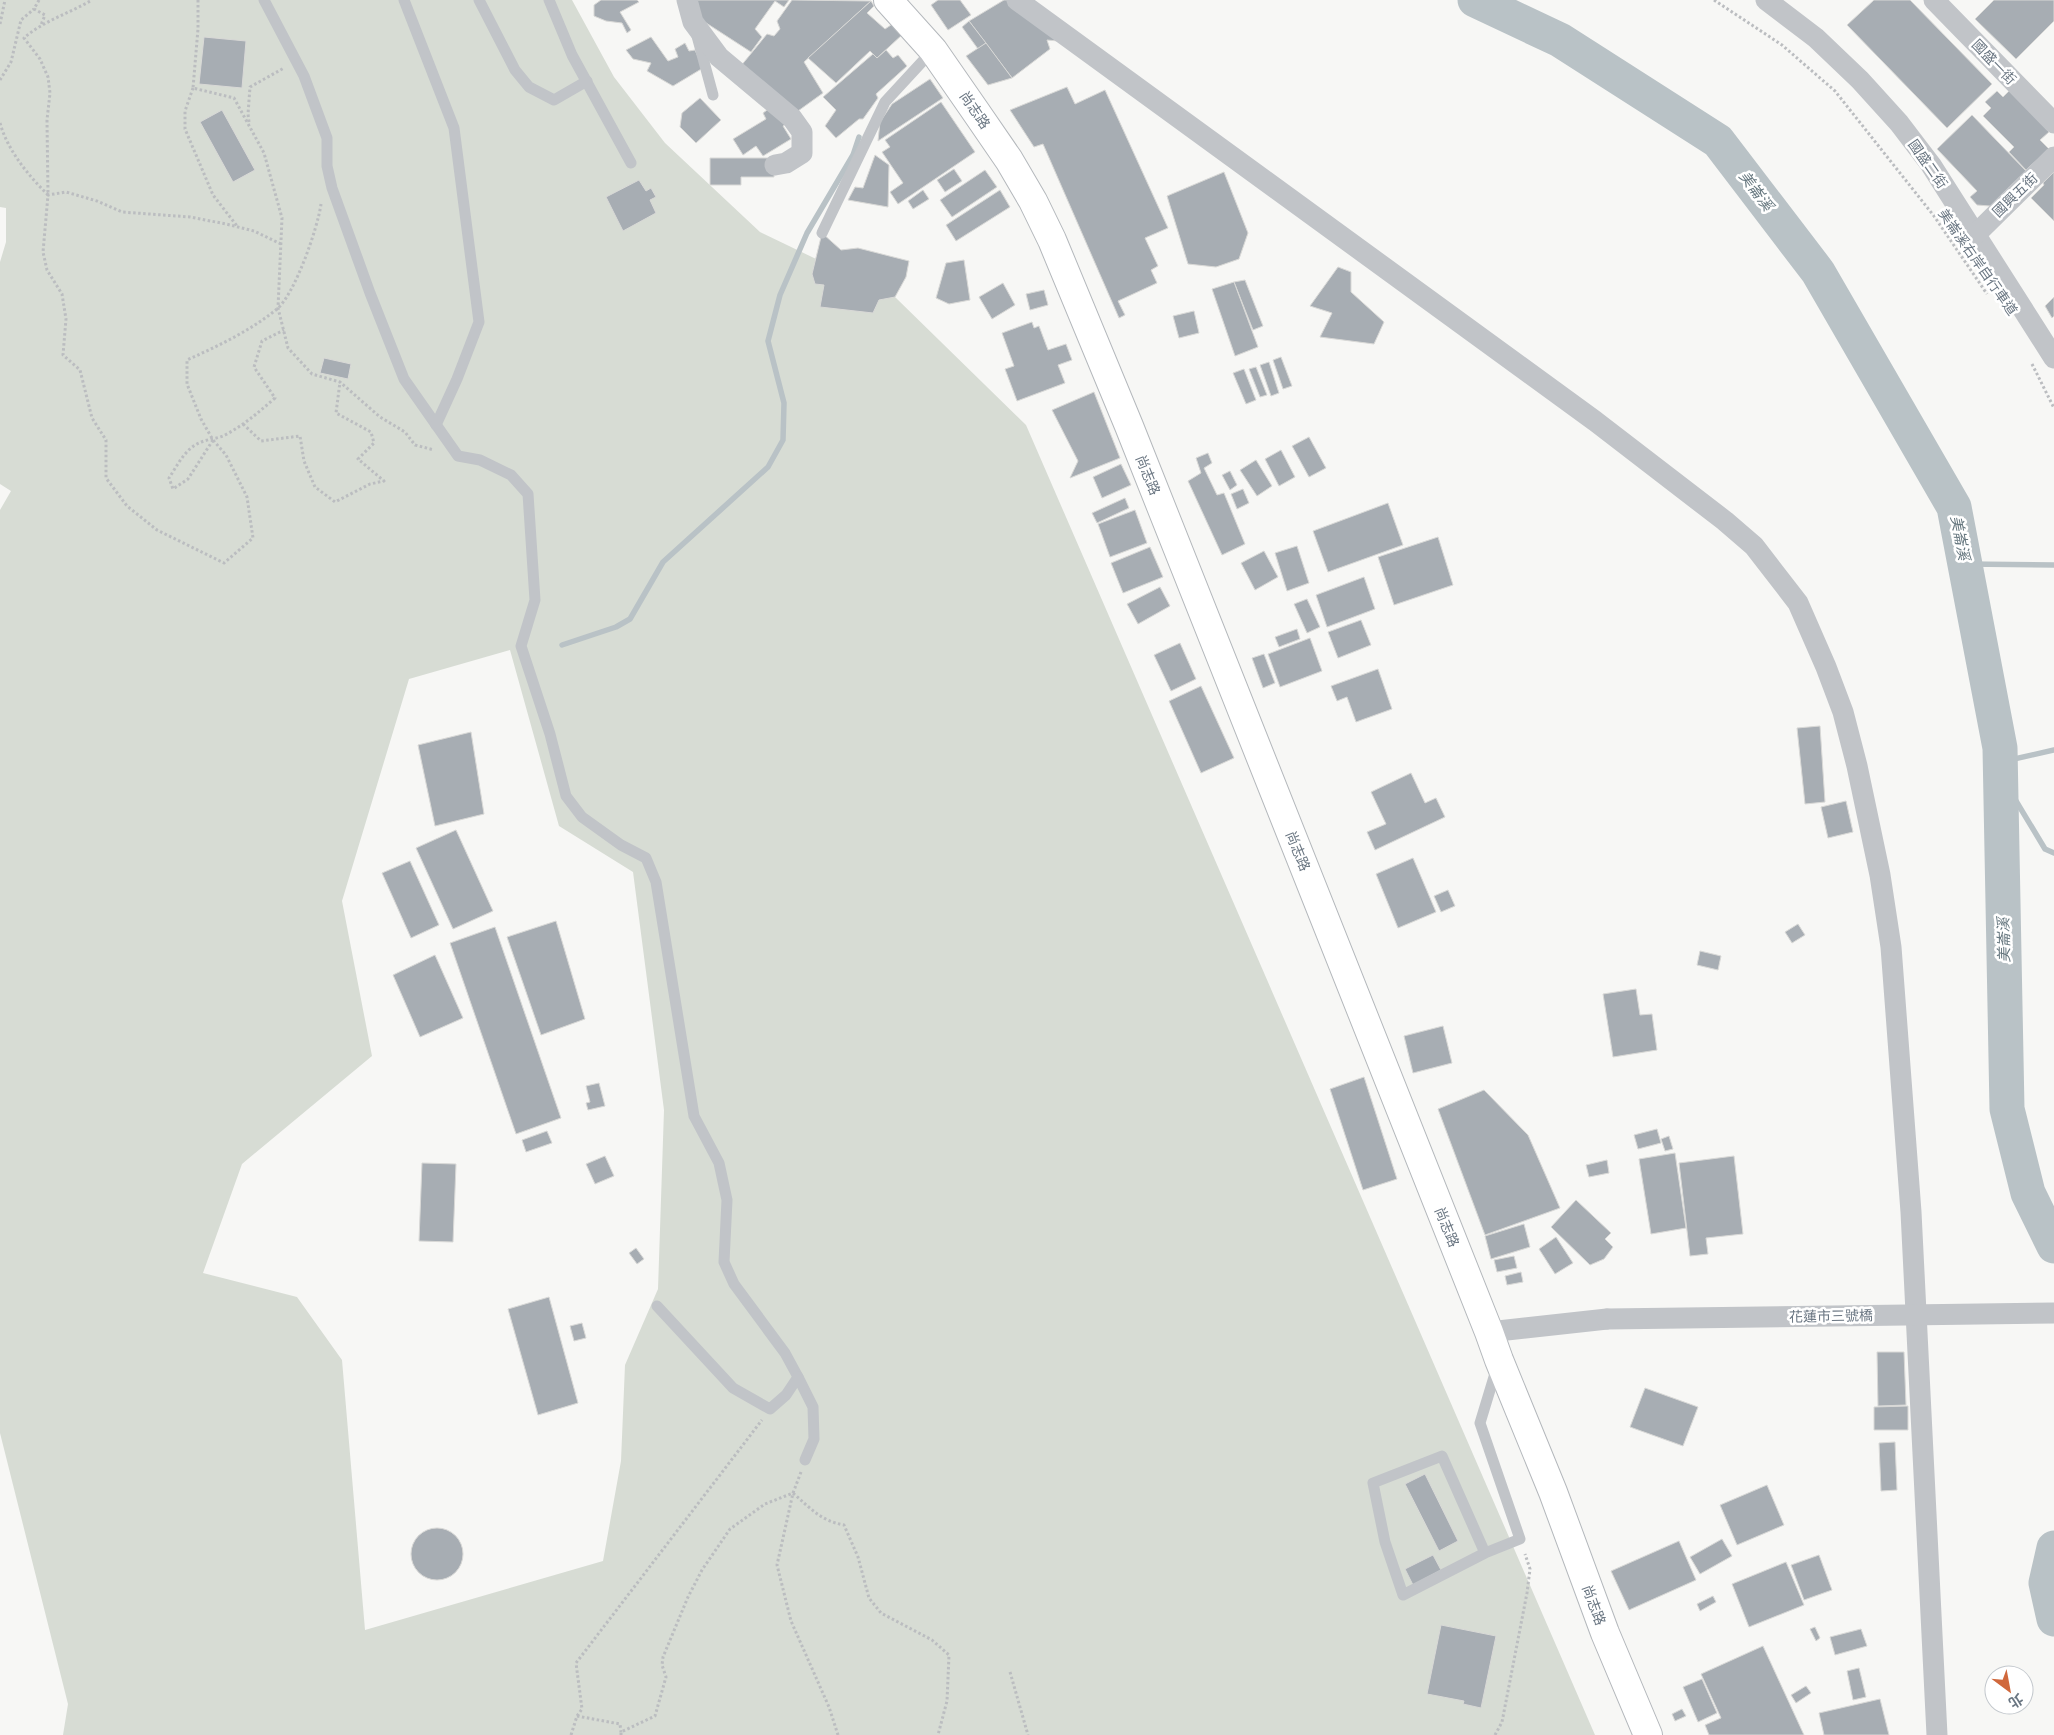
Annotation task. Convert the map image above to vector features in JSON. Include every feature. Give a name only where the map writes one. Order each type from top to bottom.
[{"type":"street","points":[[687,0],[693,22],[719,57],[792,118],[802,132],[802,153],[786,163],[776,166]]},
{"type":"street","name":"尚志路","points":[[888,0],[933,50],[1009,160],[1033,201],[1052,240],[1129,426],[1553,1492],[1605,1633],[1648,1735]]},
{"type":"street","points":[[1017,0],[1595,421],[1754,546],[1798,603],[1843,712],[1857,766],[1880,875],[1890,946],[1911,1212],[1937,1735]]},
{"type":"street","name":"國盛二街","points":[[1766,0],[1816,38],[1867,87],[1899,123],[1931,165],[2054,358]]},
{"type":"street","name":"國盛一街","points":[[1934,0],[2054,124]]},
{"type":"street","name":"國興五街","points":[[1976,234],[2054,157]]},
{"type":"street","name":"花蓮市三號橋","points":[[1489,1332],[1607,1319],[2054,1313]]},
{"type":"lane","points":[[264,0],[296,61],[327,138],[327,166],[332,188],[404,379],[458,456],[480,460],[511,475],[528,494],[535,600],[521,646],[550,734],[566,796],[582,817],[621,844],[646,858],[656,882],[694,1116],[719,1163],[725,1191],[724,1262],[734,1284],[785,1353],[813,1407],[814,1439],[805,1460]]},
{"type":"lane","points":[[404,0],[454,128],[478,322],[457,379],[436,425]]},
{"type":"lane","points":[[479,0],[515,70],[529,87],[554,100],[587,81]]},
{"type":"lane","points":[[549,0],[572,55],[631,163]]},
{"type":"lane","points":[[693,22],[713,95]]},
{"type":"lane","points":[[822,232],[885,102],[933,50]]},
{"type":"lane","points":[[656,1306],[733,1388],[770,1409],[786,1395],[798,1377]]},
{"type":"lane","points":[[1485,1553],[1442,1456],[1373,1483],[1385,1542],[1403,1595],[1485,1553],[1520,1539],[1480,1424],[1499,1360]]},
{"type":"path","points":[[0,24],[5,0]]},
{"type":"path","points":[[0,80],[11,62],[21,20],[34,9],[38,0]]},
{"type":"path","points":[[92,0],[41,25],[24,38],[40,59],[48,77],[50,93],[47,120],[48,195],[43,252],[47,270],[62,294],[66,319],[63,355],[80,370],[92,418],[106,440],[106,478],[127,506],[158,530],[224,563],[253,538],[247,498],[226,455],[213,440],[201,419],[187,384],[187,360],[228,341],[278,308],[293,285],[319,219],[322,202]]},
{"type":"path","points":[[198,0],[194,88],[185,111],[185,130],[213,195],[237,227]]},
{"type":"path","name":"美崙溪右岸自行車道","points":[[1714,0],[1782,44],[1835,91],[1934,216],[1989,298]]},
{"type":"path","points":[[34,9],[45,15],[41,25]]},
{"type":"path","points":[[249,126],[250,87],[296,61]]},
{"type":"path","points":[[194,88],[234,98],[264,153],[282,218],[278,308],[288,348],[312,374],[340,382],[380,418],[405,432],[415,445],[443,452]]},
{"type":"path","points":[[0,123],[3,132],[26,172],[48,195]]},
{"type":"path","points":[[48,195],[66,192],[97,201],[122,212],[190,217],[254,231],[281,244]]},
{"type":"path","points":[[213,440],[188,479],[172,489],[169,478],[182,457],[199,443],[213,440],[243,424],[275,398],[254,367],[262,342],[284,330]]},
{"type":"path","points":[[2027,355],[2054,408]]},
{"type":"path","points":[[243,424],[261,441],[300,436],[304,461],[315,487],[335,502],[370,484],[384,481],[358,459],[374,443],[371,432],[336,413],[340,382]]},
{"type":"path","points":[[571,1735],[577,1716],[582,1709],[576,1664],[770,1409]]},
{"type":"path","points":[[805,1460],[793,1493],[777,1565],[791,1621],[829,1706],[838,1735]]},
{"type":"path","points":[[577,1716],[620,1724],[621,1734],[655,1716],[666,1678],[662,1665],[663,1657],[702,1570],[730,1529],[765,1504],[793,1493]]},
{"type":"path","points":[[793,1493],[820,1517],[830,1523],[844,1525],[858,1557],[869,1598],[881,1613],[932,1640],[949,1655],[948,1701],[938,1735]]},
{"type":"path","points":[[1495,1735],[1502,1722],[1527,1593],[1530,1569],[1520,1539]]},
{"type":"path","points":[[1010,1672],[1028,1735]]},
{"type":"shaded area","points":[[0,0],[572,0],[614,77],[665,143],[760,232],[895,297],[1026,425],[1595,1735],[63,1735],[68,1704],[0,1433],[0,510],[11,491],[0,484],[0,262],[6,242],[6,208],[0,207]],"holes":[[[510,650],[559,826],[633,872],[664,1110],[658,1289],[625,1365],[621,1461],[603,1561],[365,1630],[342,1360],[297,1297],[203,1273],[242,1164],[372,1056],[342,901],[409,679]]]},
{"type":"building","points":[[601,0],[637,0],[639,2],[620,12],[631,30],[627,33],[622,23],[606,21],[594,16],[594,5]]},
{"type":"building","points":[[694,0],[789,0],[784,7],[775,1],[755,29],[762,37],[751,52],[700,19]]},
{"type":"building","points":[[792,0],[871,1],[804,62],[823,93],[798,111],[740,67],[767,34],[774,36],[780,29],[777,21]]},
{"type":"building","points":[[938,0],[960,0],[971,15],[948,30],[931,5]]},
{"type":"building","points":[[1004,0],[1009,0],[1059,41],[1047,40],[1050,49],[1012,78],[969,21]]},
{"type":"building","points":[[1874,0],[1910,0],[1992,84],[1947,128],[1847,25]]},
{"type":"building","points":[[1994,0],[2054,0],[2054,21],[2016,59],[1975,19]]},
{"type":"building","points":[[871,1],[874,6],[867,13],[885,29],[894,23],[903,34],[877,58],[870,51],[836,83],[808,58]]},
{"type":"building","points":[[969,21],[986,43],[978,49],[962,27]]},
{"type":"building","points":[[204,37],[246,41],[242,88],[199,84]]},
{"type":"building","points":[[651,37],[668,61],[678,57],[675,49],[685,43],[689,51],[695,50],[703,68],[673,86],[647,71],[651,63],[633,59],[626,50]]},
{"type":"building","points":[[986,43],[1012,78],[988,85],[966,56]]},
{"type":"building","points":[[886,50],[893,58],[898,55],[907,66],[876,94],[878,98],[863,119],[859,119],[836,138],[825,126],[836,110],[823,97],[873,54],[877,58]]},
{"type":"building","points":[[930,79],[943,98],[878,141],[880,122],[892,104]]},
{"type":"building","points":[[1067,87],[1075,104],[1105,90],[1168,228],[1145,238],[1158,266],[1151,270],[1157,283],[1118,301],[1125,315],[1119,318],[1043,144],[1034,147],[1010,110]]},
{"type":"building","points":[[2013,87],[2049,132],[2040,140],[2049,149],[2026,170],[2009,152],[2014,147],[1983,116],[1991,108],[1985,102],[1997,91],[2003,97]]},
{"type":"building","points":[[700,98],[721,120],[696,143],[680,127],[682,113]]},
{"type":"building","points":[[941,102],[975,152],[898,204],[890,192],[903,183],[882,152],[890,147],[885,140]]},
{"type":"building","points":[[774,105],[786,124],[783,126],[791,139],[763,156],[756,146],[743,155],[733,139],[766,119],[763,113]]},
{"type":"building","points":[[222,110],[255,170],[233,182],[200,122]]},
{"type":"building","points":[[1972,115],[2026,171],[1990,206],[1977,205],[1970,197],[1977,191],[1937,149]]},
{"type":"building","points":[[875,155],[889,165],[888,207],[848,200],[855,187],[863,188]]},
{"type":"building","points":[[710,158],[774,158],[774,177],[741,177],[741,185],[710,185]]},
{"type":"building","points":[[954,169],[962,181],[945,192],[937,180]]},
{"type":"building","points":[[985,170],[997,187],[952,217],[940,200]]},
{"type":"building","points":[[1224,172],[1248,233],[1239,259],[1216,267],[1188,264],[1167,196]]},
{"type":"building","points":[[2054,172],[2054,221],[2031,198]]},
{"type":"building","points":[[639,180],[646,191],[651,188],[656,197],[650,200],[656,213],[623,231],[606,197]]},
{"type":"building","points":[[923,190],[929,199],[913,209],[908,201]]},
{"type":"building","points":[[1000,190],[1010,207],[956,241],[946,225]]},
{"type":"building","points":[[822,233],[841,250],[858,248],[909,261],[906,277],[895,297],[879,300],[873,313],[820,307],[824,285],[815,284],[812,274]]},
{"type":"building","points":[[964,260],[970,300],[949,304],[936,298],[946,263]]},
{"type":"building","points":[[1338,267],[1351,272],[1351,292],[1384,322],[1374,344],[1320,337],[1332,313],[1310,306]]},
{"type":"building","points":[[1245,280],[1263,326],[1253,330],[1234,282]]},
{"type":"building","points":[[1234,282],[1258,347],[1235,356],[1212,289]]},
{"type":"building","points":[[1003,283],[1015,305],[992,319],[979,297]]},
{"type":"building","points":[[1044,290],[1048,305],[1030,310],[1026,294]]},
{"type":"building","points":[[2054,297],[2054,316],[2052,318],[2045,306]]},
{"type":"building","points":[[1194,311],[1199,333],[1179,338],[1173,316]]},
{"type":"building","points":[[1032,322],[1034,328],[1039,326],[1048,350],[1066,344],[1072,360],[1058,365],[1065,383],[1017,401],[1005,369],[1014,366],[1002,333]]},
{"type":"building","points":[[1281,357],[1292,386],[1283,389],[1273,360]]},
{"type":"building","points":[[324,358],[351,364],[348,379],[320,373]]},
{"type":"building","points":[[1269,362],[1279,393],[1271,396],[1260,365]]},
{"type":"building","points":[[1256,367],[1267,395],[1260,397],[1249,369]]},
{"type":"building","points":[[1244,369],[1256,400],[1246,404],[1233,373]]},
{"type":"building","points":[[1094,392],[1120,458],[1070,478],[1078,461],[1052,410]]},
{"type":"building","points":[[1309,437],[1326,468],[1309,477],[1292,446]]},
{"type":"building","points":[[1281,450],[1295,477],[1279,486],[1265,459]]},
{"type":"building","points":[[1208,453],[1212,463],[1204,468],[1217,495],[1224,493],[1245,544],[1222,555],[1188,481],[1201,473],[1196,458]]},
{"type":"building","points":[[1256,460],[1272,486],[1257,496],[1240,470]]},
{"type":"building","points":[[1121,464],[1131,485],[1102,498],[1093,477]]},
{"type":"building","points":[[1230,471],[1237,485],[1230,490],[1222,475]]},
{"type":"building","points":[[1243,489],[1249,503],[1237,509],[1231,494]]},
{"type":"building","points":[[1125,498],[1129,508],[1097,523],[1092,513]]},
{"type":"building","points":[[1388,503],[1403,545],[1328,572],[1313,531]]},
{"type":"building","points":[[1135,510],[1147,543],[1110,557],[1098,524]]},
{"type":"building","points":[[1438,537],[1453,585],[1394,605],[1378,557]]},
{"type":"building","points":[[1297,546],[1309,583],[1287,591],[1275,553]]},
{"type":"building","points":[[1150,547],[1163,577],[1123,593],[1111,563]]},
{"type":"building","points":[[1264,551],[1278,577],[1255,590],[1241,563]]},
{"type":"building","points":[[1364,577],[1375,609],[1327,627],[1316,595]]},
{"type":"building","points":[[1160,587],[1170,606],[1138,624],[1127,604]]},
{"type":"building","points":[[1307,599],[1320,627],[1307,633],[1294,604]]},
{"type":"building","points":[[1361,620],[1371,645],[1338,658],[1328,632]]},
{"type":"building","points":[[1297,629],[1300,639],[1279,647],[1275,637]]},
{"type":"building","points":[[1310,638],[1322,671],[1280,687],[1268,654]]},
{"type":"building","points":[[1180,643],[1196,679],[1171,691],[1154,655]]},
{"type":"building","points":[[1264,654],[1275,683],[1263,688],[1252,658]]},
{"type":"building","points":[[1378,669],[1392,709],[1356,722],[1347,697],[1337,701],[1331,686]]},
{"type":"building","points":[[1201,686],[1234,758],[1201,773],[1169,701]]},
{"type":"building","points":[[1820,726],[1825,802],[1805,804],[1797,728]]},
{"type":"building","points":[[471,732],[484,814],[435,826],[418,745]]},
{"type":"building","points":[[1411,773],[1425,803],[1436,798],[1445,817],[1375,850],[1367,832],[1386,824],[1371,792]]},
{"type":"building","points":[[1846,801],[1853,832],[1828,838],[1821,807]]},
{"type":"building","points":[[456,830],[493,911],[453,929],[416,848]]},
{"type":"building","points":[[1413,858],[1436,912],[1398,928],[1376,874]]},
{"type":"building","points":[[410,861],[439,925],[411,938],[382,873]]},
{"type":"building","points":[[1448,890],[1455,906],[1441,912],[1434,896]]},
{"type":"building","points":[[556,921],[585,1019],[541,1035],[507,937]]},
{"type":"building","points":[[1798,924],[1805,935],[1792,943],[1785,932]]},
{"type":"building","points":[[495,927],[561,1118],[516,1134],[450,943]]},
{"type":"building","points":[[1700,951],[1721,956],[1718,970],[1697,965]]},
{"type":"building","points":[[435,955],[463,1018],[420,1037],[393,975]]},
{"type":"building","points":[[1636,989],[1640,1015],[1652,1014],[1657,1050],[1613,1057],[1603,994]]},
{"type":"building","points":[[1443,1026],[1452,1063],[1413,1073],[1404,1036]]},
{"type":"building","points":[[1364,1077],[1397,1179],[1363,1190],[1330,1089]]},
{"type":"building","points":[[599,1083],[605,1106],[588,1110],[586,1103],[590,1102],[586,1086]]},
{"type":"building","points":[[1484,1090],[1528,1135],[1560,1208],[1485,1235],[1438,1109]]},
{"type":"building","points":[[1657,1129],[1661,1143],[1638,1149],[1634,1135]]},
{"type":"building","points":[[547,1131],[552,1143],[526,1152],[522,1140]]},
{"type":"building","points":[[1669,1136],[1673,1149],[1665,1151],[1661,1139]]},
{"type":"building","points":[[1675,1153],[1686,1228],[1651,1234],[1639,1159]]},
{"type":"building","points":[[605,1156],[614,1176],[595,1184],[586,1164]]},
{"type":"building","points":[[1734,1156],[1743,1234],[1706,1238],[1708,1254],[1690,1256],[1679,1163]]},
{"type":"building","points":[[1607,1160],[1609,1173],[1589,1177],[1586,1165]]},
{"type":"building","points":[[422,1163],[456,1164],[453,1242],[419,1241]]},
{"type":"building","points":[[1576,1200],[1611,1233],[1605,1239],[1613,1247],[1604,1259],[1590,1265],[1551,1227]]},
{"type":"building","points":[[1524,1224],[1530,1247],[1491,1259],[1485,1236]]},
{"type":"building","points":[[1556,1237],[1573,1263],[1555,1274],[1539,1249]]},
{"type":"building","points":[[636,1248],[644,1259],[637,1264],[629,1253]]},
{"type":"building","points":[[1514,1256],[1517,1268],[1497,1272],[1494,1260]]},
{"type":"building","points":[[1521,1272],[1523,1282],[1507,1285],[1505,1276]]},
{"type":"building","points":[[549,1297],[578,1403],[538,1415],[508,1309]]},
{"type":"building","points":[[582,1323],[586,1338],[574,1341],[570,1326]]},
{"type":"building","points":[[1877,1352],[1904,1352],[1906,1405],[1878,1406]]},
{"type":"building","points":[[1645,1388],[1698,1407],[1683,1446],[1630,1427]]},
{"type":"building","points":[[1908,1406],[1908,1430],[1874,1430],[1874,1407]]},
{"type":"building","points":[[1895,1442],[1897,1490],[1881,1491],[1879,1443]]},
{"type":"building","points":[[1425,1474],[1458,1541],[1439,1551],[1405,1484]]},
{"type":"building","points":[[1767,1485],[1784,1525],[1737,1545],[1720,1505]]},
{"type":"building","points":[[432,1528],[442,1528],[451,1532],[459,1540],[463,1554],[459,1568],[451,1576],[442,1580],[432,1580],[423,1576],[415,1568],[411,1559],[411,1549],[415,1540],[423,1532]]},
{"type":"building","points":[[1722,1539],[1732,1556],[1700,1574],[1690,1557]]},
{"type":"building","points":[[1679,1541],[1696,1580],[1629,1610],[1611,1571]]},
{"type":"building","points":[[1433,1555],[1441,1570],[1413,1585],[1405,1569]]},
{"type":"building","points":[[1819,1555],[1832,1590],[1804,1600],[1791,1565]]},
{"type":"building","points":[[1786,1562],[1804,1605],[1749,1627],[1732,1584]]},
{"type":"building","points":[[1713,1596],[1716,1602],[1700,1611],[1697,1604]]},
{"type":"building","points":[[1441,1625],[1496,1636],[1481,1708],[1463,1704],[1464,1701],[1427,1694]]},
{"type":"building","points":[[1815,1627],[1820,1638],[1816,1641],[1810,1629]]},
{"type":"building","points":[[1861,1629],[1867,1646],[1835,1655],[1830,1637]]},
{"type":"building","points":[[1763,1646],[1804,1735],[1709,1735],[1705,1725],[1721,1718],[1701,1674]]},
{"type":"building","points":[[1859,1668],[1866,1697],[1853,1700],[1847,1671]]},
{"type":"building","points":[[1702,1679],[1717,1713],[1698,1722],[1683,1687]]},
{"type":"building","points":[[1806,1686],[1811,1693],[1796,1703],[1791,1695]]},
{"type":"building","points":[[1880,1699],[1889,1735],[1824,1735],[1819,1713]]},
{"type":"building","points":[[1682,1709],[1686,1716],[1675,1721],[1672,1714]]},
{"type":"waterway","name":"美崙溪","points":[[1475,0],[1560,40],[1718,141],[1818,272],[1954,507],[2000,748],[2007,1109],[2028,1193],[2054,1246]]},
{"type":"waterway","points":[[562,645],[616,627],[630,619],[663,562],[768,467],[783,440],[784,403],[768,341],[780,295],[807,233],[853,155],[859,137]]},
{"type":"waterway","points":[[1965,564],[2054,565]]},
{"type":"waterway","points":[[2001,762],[2054,750]]},
{"type":"waterway","points":[[2001,776],[2045,849],[2054,853]]},
{"type":"waterway","name":"美崙溪","points":[[2054,1548],[2046,1583],[2054,1619]]}]
